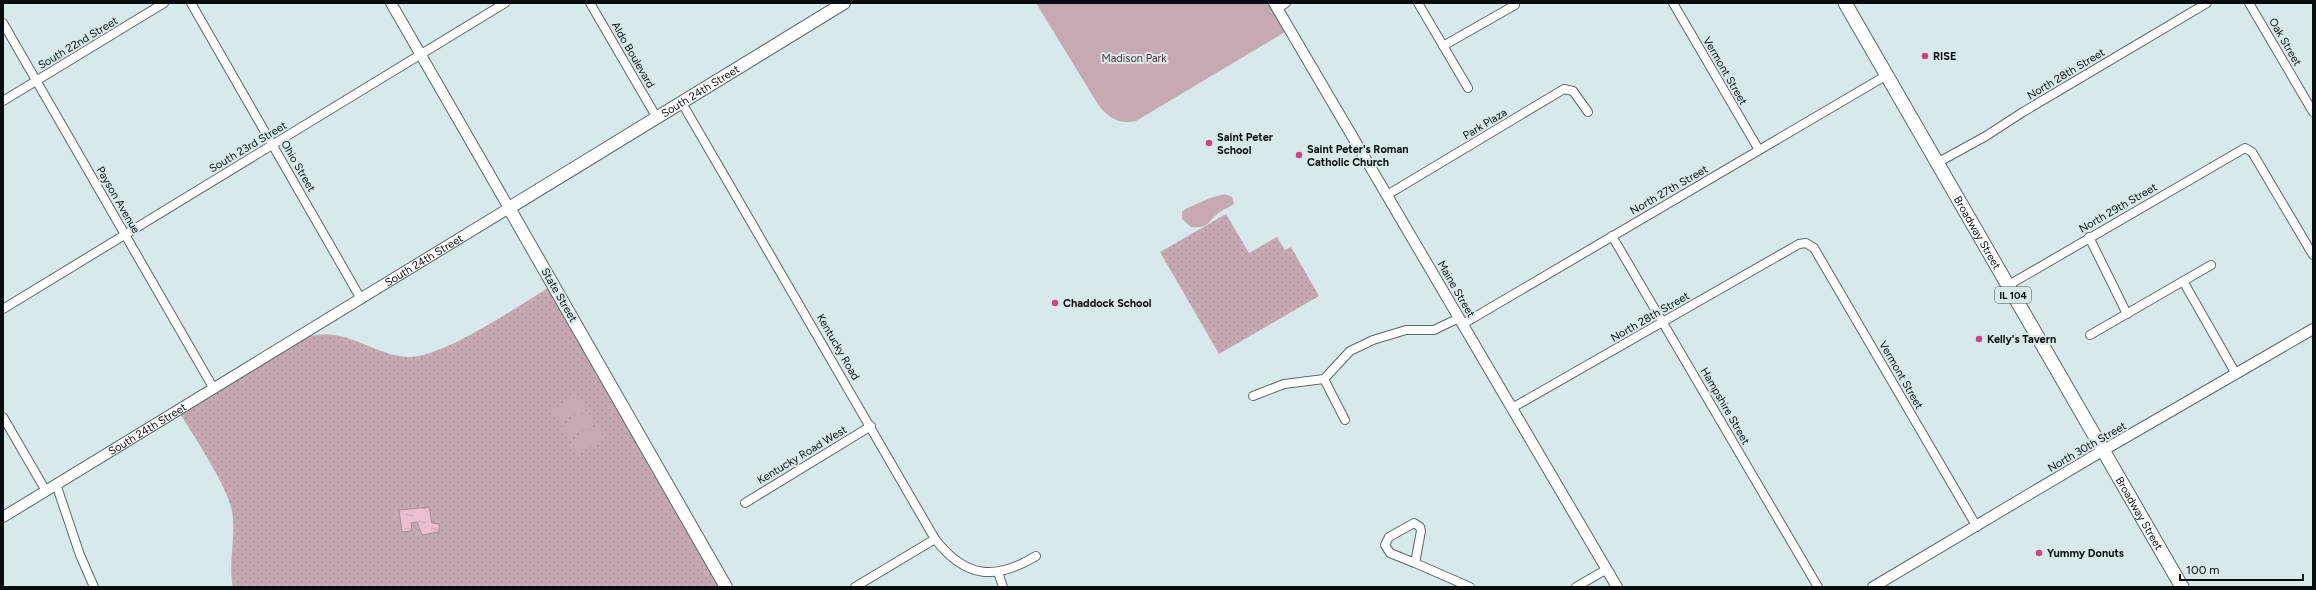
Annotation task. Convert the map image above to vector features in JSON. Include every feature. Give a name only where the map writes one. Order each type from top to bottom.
[{"type":"main road","name":"South 24th Street","points":[[509,208],[844,3]]},
{"type":"main road","name":"Broadway Street","points":[[1845,3],[2102,451],[2182,587]]},
{"type":"main road","name":"State Street","points":[[509,208],[726,587]]},
{"type":"street","name":"South 22nd Street","points":[[3,101],[164,3]]},
{"type":"street","name":"Ohio Street","points":[[191,3],[361,299]]},
{"type":"street","name":"State Street","points":[[391,3],[509,208]]},
{"type":"street","name":"South 23rd Street","points":[[3,309],[505,3]]},
{"type":"street","name":"Aldo Boulevard","points":[[590,3],[657,118]]},
{"type":"street","points":[[1418,3],[1468,88]]},
{"type":"street","name":"Vermont Street","points":[[1673,3],[1759,150]]},
{"type":"street","name":"North 28th Street","points":[[1937,163],[1986,136],[2022,112],[2207,3]]},
{"type":"street","name":"Oak Street","points":[[2249,3],[2313,112]]},
{"type":"street","name":"Maine Street","points":[[1279,5],[1387,195],[1617,587]]},
{"type":"street","points":[[1443,46],[1515,5]]},
{"type":"street","name":"Payson Avenue","points":[[3,23],[214,389]]},
{"type":"street","name":"North 27th Street","points":[[1324,379],[1343,357],[1360,346],[1385,335],[1406,330],[1429,331],[1461,321],[1612,236],[1887,75]]},
{"type":"street","name":"Park Plaza","points":[[1387,195],[1564,89],[1573,91],[1588,112]]},
{"type":"street","name":"Kentucky Road","points":[[682,103],[871,426],[935,539],[951,557],[967,567],[983,572],[998,572],[1013,568],[1036,556]]},
{"type":"street","name":"North 29th Street","points":[[2007,286],[2240,149],[2245,148],[2252,152],[2313,255]]},
{"type":"street","name":"South 24th Street","points":[[3,517],[509,208]]},
{"type":"street","name":"Hampshire Street","points":[[1612,236],[1818,587]]},
{"type":"street","points":[[2090,237],[2127,314]]},
{"type":"street","name":"Vermont Street","points":[[1799,244],[1806,243],[1814,248],[1977,527]]},
{"type":"street","name":"North 28th Street","points":[[1512,408],[1799,244]]},
{"type":"street","points":[[2090,335],[2211,265]]},
{"type":"street","points":[[2183,281],[2236,374]]},
{"type":"street","name":"North 30th Street","points":[[1873,587],[1977,527],[2102,451],[2313,329]]},
{"type":"street","points":[[1253,396],[1284,384],[1324,379],[1345,420]]},
{"type":"street","points":[[3,417],[46,491]]},
{"type":"street","name":"Kentucky Road West","points":[[745,503],[871,426]]},
{"type":"street","points":[[56,484],[80,555],[94,587]]},
{"type":"street","points":[[1415,563],[1421,530],[1420,527],[1414,523],[1388,537],[1385,545],[1390,553],[1470,587]]},
{"type":"street","points":[[855,587],[935,539]]},
{"type":"street","points":[[1576,587],[1607,569]]},
{"type":"street","points":[[998,572],[1003,587]]},
{"type":"green space","name":"Madison Park","points":[[1036,3],[1268,3],[1285,32],[1136,121],[1125,122],[1115,120],[1099,106]]},
{"type":"green space","points":[[1225,194],[1232,197],[1234,203],[1202,227],[1191,227],[1182,219],[1182,212],[1185,209],[1210,198]]},
{"type":"green space","points":[[1226,214],[1249,253],[1277,237],[1285,250],[1291,247],[1319,296],[1219,354],[1160,252]]},
{"type":"green space","points":[[553,285],[726,587],[233,587],[231,567],[233,517],[231,507],[215,471],[178,410],[272,352],[307,337],[328,334],[351,339],[395,355],[407,357],[422,355],[440,349],[481,329]]},
{"type":"green space","points":[[579,395],[586,407],[560,422],[553,410]]},
{"type":"green space","points":[[588,411],[595,423],[569,437],[562,425]]},
{"type":"green space","points":[[597,426],[604,438],[578,453],[571,441]]},
{"type":"water","points":[[429,507],[432,523],[439,524],[439,532],[422,535],[417,522],[411,523],[412,531],[402,532],[399,510]]},
{"type":"place","name":"RISE","points":[[1925,56]]},
{"type":"place","name":"Saint Peter School","points":[[1209,143]]},
{"type":"place","name":"Saint Peter's Roman Catholic Church","points":[[1299,155]]},
{"type":"place","name":"Chaddock School","points":[[1055,303]]},
{"type":"place","name":"Kelly's Tavern","points":[[1979,339]]},
{"type":"place","name":"Yummy Donuts","points":[[2039,553]]}]
